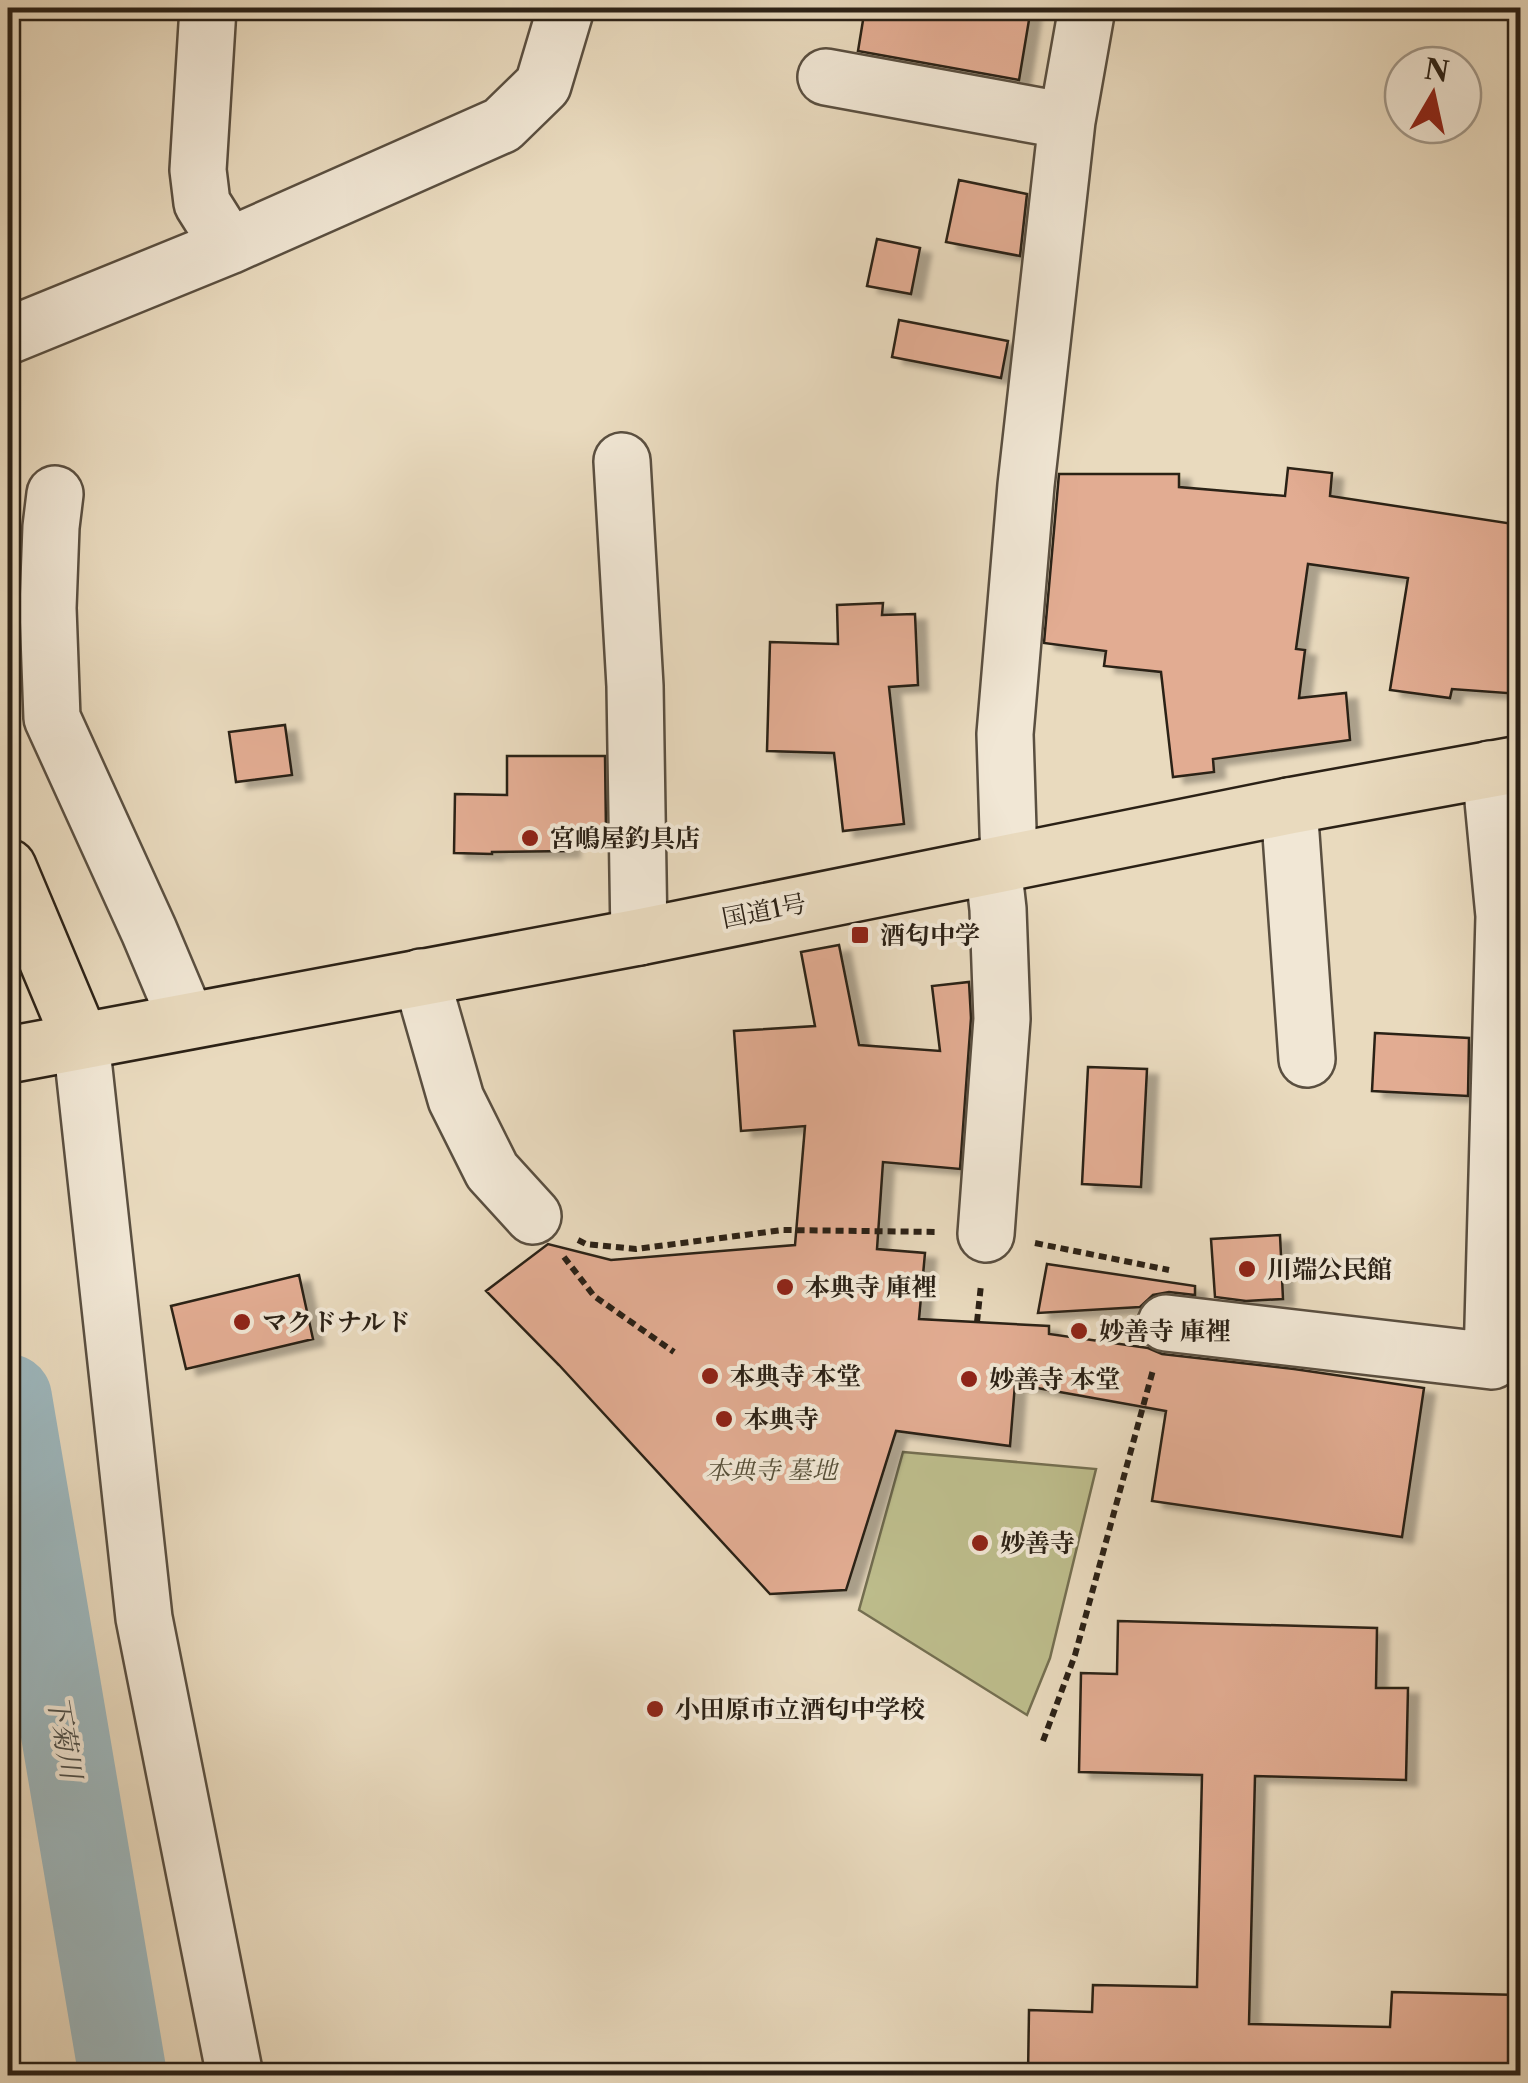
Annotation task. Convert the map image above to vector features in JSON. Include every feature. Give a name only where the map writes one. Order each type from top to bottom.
[{"type":"main road","name":"国道1号","points":[[40,1049],[1506,767]]},
{"type":"main road","points":[[8,867],[40,1049]]},
{"type":"street","points":[[208,8],[198,170],[202,204],[229,246]]},
{"type":"street","points":[[8,336],[229,246],[502,124],[543,85],[566,8]]},
{"type":"street","points":[[986,1234],[1002,1019],[998,909],[1006,734],[1026,485],[1067,120],[1086,8]]},
{"type":"street","points":[[826,77],[1067,120]]},
{"type":"street","points":[[622,461],[636,686],[640,936]]},
{"type":"street","points":[[55,494],[48,608],[52,718],[187,1021]]},
{"type":"street","points":[[1166,1323],[1492,1361],[1506,767]]},
{"type":"street","points":[[1290,806],[1306,1059]]},
{"type":"street","points":[[421,978],[456,1099],[492,1171],[533,1216]]},
{"type":"street","points":[[40,1049],[144,1618],[235,2076]]},
{"type":"path","points":[[533,1216],[586,1244],[636,1249],[783,1230],[904,1230],[986,1234],[1175,1272],[1166,1323],[1075,1654],[1043,1742]]},
{"type":"path","points":[[533,1216],[594,1296],[674,1352]]},
{"type":"green space","points":[[903,1452],[1096,1469],[1050,1658],[1027,1715],[859,1610]]},
{"type":"building","points":[[865,8],[1031,8],[1019,80],[858,51]]},
{"type":"building","points":[[959,180],[1027,194],[1020,256],[946,242]]},
{"type":"building","points":[[877,239],[920,248],[911,294],[867,286]]},
{"type":"building","points":[[899,320],[1008,341],[1001,378],[892,357]]},
{"type":"building","points":[[1288,468],[1332,473],[1330,496],[1520,525],[1520,694],[1452,689],[1450,698],[1390,690],[1408,578],[1308,564],[1296,649],[1305,650],[1299,698],[1346,693],[1350,740],[1213,759],[1214,772],[1173,777],[1161,672],[1104,666],[1106,651],[1044,643],[1059,474],[1179,474],[1179,487],[1285,496]]},
{"type":"building","points":[[883,603],[882,615],[915,614],[918,685],[889,687],[904,824],[843,831],[834,753],[767,751],[770,642],[838,644],[837,605]]},
{"type":"building","points":[[285,725],[292,775],[236,782],[229,732]]},
{"type":"building","points":[[507,756],[605,756],[606,832],[569,833],[569,851],[454,853],[455,794],[507,795]]},
{"type":"building","points":[[839,945],[859,1045],[940,1051],[932,986],[969,982],[971,1018],[960,1169],[883,1162],[877,1249],[925,1253],[919,1319],[1049,1326],[1049,1334],[1148,1348],[1162,1354],[1424,1388],[1402,1537],[1152,1501],[1166,1411],[1015,1384],[1010,1446],[896,1431],[846,1590],[770,1594],[486,1291],[548,1244],[611,1260],[795,1245],[805,1126],[741,1131],[734,1031],[815,1026],[801,952]]},
{"type":"building","points":[[1375,1033],[1469,1038],[1468,1096],[1372,1091]]},
{"type":"building","points":[[1088,1067],[1147,1069],[1141,1187],[1082,1184]]},
{"type":"building","name":"川端公民館","points":[[1280,1235],[1283,1299],[1246,1301],[1215,1297],[1211,1239]]},
{"type":"building","points":[[1047,1264],[1195,1286],[1195,1295],[1169,1292],[1153,1295],[1140,1307],[1038,1313]]},
{"type":"building","name":"マクドナルド","points":[[299,1275],[313,1339],[186,1369],[171,1306]]},
{"type":"building","points":[[1118,1621],[1377,1628],[1376,1688],[1408,1688],[1406,1780],[1255,1776],[1249,2024],[1390,2027],[1392,1992],[1520,1995],[1520,2076],[1028,2076],[1029,2010],[1092,2012],[1093,1985],[1197,1987],[1202,1775],[1079,1772],[1081,1673],[1117,1674]]},
{"type":"waterway","name":"下菊川","points":[[8,1398],[123,2076]]},
{"type":"place","name":"宮嶋屋釣具店","points":[[530,838]]},
{"type":"place","name":"酒匂中学","points":[[860,935]]},
{"type":"place","name":"川端公民館","points":[[1247,1269]]},
{"type":"place","name":"本典寺 庫裡","points":[[785,1287]]},
{"type":"place","name":"マクドナルド","points":[[242,1322]]},
{"type":"place","name":"妙善寺 庫裡","points":[[1079,1331]]},
{"type":"place","name":"本典寺 本堂","points":[[710,1376]]},
{"type":"place","name":"妙善寺 本堂","points":[[969,1379]]},
{"type":"place","name":"本典寺","points":[[724,1419]]},
{"type":"place","name":"妙善寺","points":[[980,1543]]},
{"type":"place","name":"小田原市立酒匂中学校","points":[[655,1709]]},
{"type":"park label","name":"本典寺 墓地","points":[[771,1470]]}]
